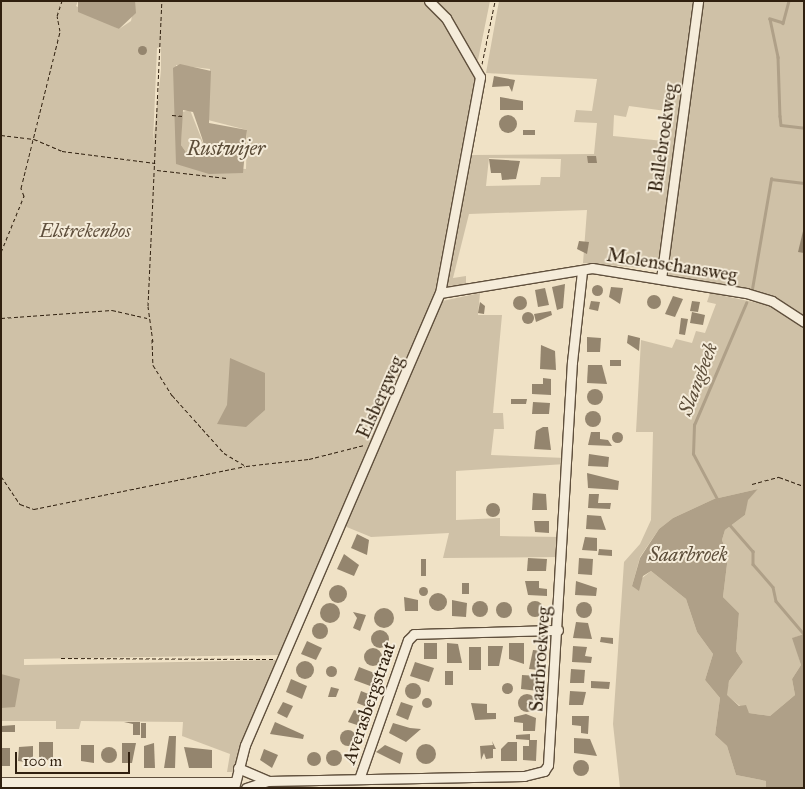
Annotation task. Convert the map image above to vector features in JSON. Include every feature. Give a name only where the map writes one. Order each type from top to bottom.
[{"type":"street","points":[[429,1],[446,18],[479,70]]},
{"type":"street","name":"Ballebroekweg","points":[[661,279],[698,1]]},
{"type":"street","name":"Elsbergweg","points":[[234,785],[238,768],[282,660],[440,293],[479,89],[479,70]]},
{"type":"street","name":"Molenschansweg","points":[[440,293],[592,268],[661,279],[772,301],[804,322]]},
{"type":"street","name":"Saarbroekweg","points":[[246,788],[268,781],[524,776],[544,771],[550,755],[572,362],[582,271]]},
{"type":"street","name":"Averasbergstraat","points":[[359,780],[408,640],[414,634],[558,630]]},
{"type":"street","name":"Saarbroekweg","points":[[238,768],[268,781]]},
{"type":"street","points":[[1,782],[78,785],[234,785]]},
{"type":"path","points":[[1,252],[24,196],[21,188],[60,31],[57,16],[62,1]]},
{"type":"path","points":[[153,342],[148,319],[162,1]]},
{"type":"path","points":[[479,70],[495,1]]},
{"type":"path","points":[[172,115],[183,116]]},
{"type":"path","points":[[1,135],[34,139],[49,148],[156,163]]},
{"type":"path","points":[[156,170],[227,178]]},
{"type":"path","points":[[1,318],[112,310],[148,319]]},
{"type":"path","points":[[152,338],[153,365],[172,394],[224,453],[246,466]]},
{"type":"path","points":[[1,476],[20,504],[34,509],[246,466],[366,447]]},
{"type":"path","points":[[752,484],[779,476],[804,486]]},
{"type":"path","points":[[61,658],[282,660]]},
{"type":"green space","name":"Elstrekenbos","points":[[1,1],[78,1],[76,6],[119,29],[131,21],[135,1],[490,1],[478,60],[474,59],[475,78],[433,303],[480,293],[478,315],[502,315],[493,413],[503,413],[504,429],[494,429],[491,455],[566,458],[565,464],[456,471],[456,520],[500,518],[500,536],[562,537],[560,557],[443,558],[449,533],[371,537],[337,523],[279,655],[24,659],[24,665],[276,660],[233,772],[227,772],[230,754],[182,736],[183,722],[81,721],[79,729],[56,729],[56,721],[1,721]],"holes":[[[161,47],[161,70],[153,143],[157,48]],[[176,65],[210,69],[208,120],[247,130],[246,169],[176,164]]]},
{"type":"green space","points":[[499,1],[694,1],[688,40],[701,1],[804,1],[804,318],[786,305],[670,278],[665,270],[583,263],[587,210],[469,214],[453,278],[466,276],[466,285],[447,286],[472,155],[594,154],[597,123],[574,122],[576,110],[592,111],[597,79],[486,73]],"holes":[[[629,106],[666,111],[664,141],[613,136],[614,115],[626,117]],[[489,158],[561,159],[560,177],[541,177],[540,185],[486,186]]]},
{"type":"green space","points":[[190,110],[204,145],[197,154],[188,155],[181,145],[182,112]]},
{"type":"green space","points":[[710,293],[773,306],[804,326],[804,634],[793,638],[801,665],[792,679],[795,695],[770,716],[749,713],[726,695],[729,681],[743,662],[736,651],[739,613],[723,597],[728,556],[722,540],[725,530],[745,515],[747,500],[758,489],[714,499],[673,518],[659,529],[640,557],[632,586],[651,571],[686,599],[697,632],[713,654],[705,680],[720,698],[715,735],[727,746],[736,775],[767,781],[766,788],[620,788],[613,724],[624,562],[640,544],[651,520],[653,432],[636,432],[641,340],[672,348],[676,339],[692,343],[696,331],[705,333],[716,304],[707,302]]},
{"type":"water","points":[[78,1],[135,1],[136,13],[119,29],[78,12]]},
{"type":"water","name":"Rustwijer","points":[[180,64],[211,71],[209,123],[247,130],[243,173],[209,174],[176,164],[173,68]],"holes":[[[183,110],[193,112],[204,145],[197,154],[188,155],[181,145]]]},
{"type":"water","points":[[230,358],[265,373],[265,410],[246,427],[217,424],[227,405]]},
{"type":"water","name":"Saarbroek","points":[[758,489],[748,500],[745,515],[725,530],[722,540],[728,556],[723,597],[739,613],[736,651],[743,662],[729,681],[727,695],[739,706],[746,705],[749,713],[770,716],[795,695],[792,679],[801,665],[792,638],[804,634],[804,788],[766,788],[766,781],[736,775],[727,746],[715,735],[720,698],[705,680],[713,654],[697,632],[686,599],[651,571],[643,576],[639,591],[632,586],[640,558],[659,529],[673,518],[714,499]]},
{"type":"water","points":[[1,674],[20,679],[15,707],[1,708]]},
{"type":"building","points":[[142,45],[147,50],[142,55],[137,50]]},
{"type":"building","points":[[494,76],[515,80],[512,92],[509,86],[492,87]]},
{"type":"building","points":[[500,97],[523,101],[523,110],[500,110]]},
{"type":"building","points":[[508,115],[516,120],[517,124],[512,132],[508,133],[500,128],[499,124],[504,116]]},
{"type":"building","points":[[523,130],[535,130],[535,135],[523,135]]},
{"type":"building","points":[[587,156],[596,156],[597,163],[588,163]]},
{"type":"building","points":[[489,159],[520,161],[516,179],[502,180],[501,173],[491,173]]},
{"type":"building","points":[[804,227],[804,253],[798,252]]},
{"type":"building","points":[[579,241],[589,242],[587,254],[577,249]]},
{"type":"building","points":[[565,284],[563,308],[557,310],[552,287]]},
{"type":"building","points":[[597,284],[603,290],[597,296],[591,290]]},
{"type":"building","points":[[611,287],[623,288],[620,304],[609,297]]},
{"type":"building","points":[[545,288],[549,305],[538,307],[535,290]]},
{"type":"building","points":[[654,295],[659,297],[661,302],[659,307],[654,309],[649,307],[647,302],[649,297]]},
{"type":"building","points":[[520,296],[525,298],[527,303],[525,308],[520,310],[515,308],[513,303],[515,298]]},
{"type":"building","points":[[673,296],[683,299],[675,317],[665,314]]},
{"type":"building","points":[[591,301],[600,302],[598,311],[589,309]]},
{"type":"building","points":[[692,301],[700,302],[698,312],[690,311]]},
{"type":"building","points":[[480,302],[485,306],[484,314],[478,313]]},
{"type":"building","points":[[551,311],[552,315],[536,322],[534,314]]},
{"type":"building","points":[[528,312],[534,318],[528,324],[522,318]]},
{"type":"building","points":[[692,312],[705,315],[703,325],[690,323]]},
{"type":"building","points":[[681,318],[688,319],[685,335],[679,334]]},
{"type":"building","points":[[628,335],[640,338],[639,351],[627,343]]},
{"type":"building","points":[[587,337],[601,338],[600,352],[587,352]]},
{"type":"building","points":[[541,345],[555,351],[556,370],[540,369]]},
{"type":"building","points":[[610,360],[621,360],[621,366],[610,366]]},
{"type":"building","points":[[588,365],[602,365],[607,384],[587,383]]},
{"type":"building","points":[[543,378],[551,379],[551,395],[532,394],[532,384],[543,384]]},
{"type":"building","points":[[592,389],[598,389],[603,394],[601,403],[592,405],[587,400],[587,394]]},
{"type":"building","points":[[511,399],[527,399],[526,404],[511,404]]},
{"type":"building","points":[[533,402],[550,403],[549,414],[532,414]]},
{"type":"building","points":[[593,411],[599,413],[601,419],[599,425],[593,427],[587,425],[585,419],[587,413]]},
{"type":"building","points":[[543,427],[548,427],[551,450],[534,449],[536,431]]},
{"type":"building","points":[[591,432],[600,432],[600,439],[608,440],[612,446],[588,445]]},
{"type":"building","points":[[615,432],[619,432],[622,437],[621,441],[615,442],[612,439],[612,435]]},
{"type":"building","points":[[589,454],[609,457],[608,467],[588,466]]},
{"type":"building","points":[[587,473],[619,481],[618,490],[588,488]]},
{"type":"building","points":[[533,493],[546,494],[547,510],[532,510]]},
{"type":"building","points":[[589,494],[599,494],[598,503],[611,503],[610,509],[588,508]]},
{"type":"building","points":[[493,503],[498,505],[500,510],[498,515],[493,517],[488,515],[486,510],[488,505]]},
{"type":"building","points":[[587,515],[601,516],[606,530],[586,529]]},
{"type":"building","points":[[534,521],[549,521],[549,533],[535,532]]},
{"type":"building","points":[[357,534],[369,540],[367,555],[351,548]]},
{"type":"building","points":[[585,537],[597,538],[597,551],[582,550]]},
{"type":"building","points":[[599,549],[612,550],[612,556],[598,555]]},
{"type":"building","points":[[344,554],[359,565],[354,576],[337,569]]},
{"type":"building","points":[[528,558],[547,559],[546,571],[527,571]]},
{"type":"building","points":[[579,558],[593,559],[592,575],[578,574]]},
{"type":"building","points":[[421,559],[426,559],[426,576],[421,576]]},
{"type":"building","points":[[525,581],[539,581],[539,588],[547,589],[547,596],[528,595]]},
{"type":"building","points":[[576,581],[597,588],[596,596],[575,595]]},
{"type":"building","points":[[462,583],[469,583],[469,594],[462,594]]},
{"type":"building","points":[[338,585],[344,588],[347,594],[344,600],[338,603],[332,600],[329,594],[332,588]]},
{"type":"building","points":[[423,586],[428,591],[423,596],[418,591]]},
{"type":"building","points":[[438,593],[444,596],[447,602],[444,608],[438,611],[432,608],[429,602],[432,596]]},
{"type":"building","points":[[404,597],[418,600],[418,611],[405,611]]},
{"type":"building","points":[[452,600],[467,603],[466,617],[452,616]]},
{"type":"building","points":[[477,601],[483,601],[488,606],[486,615],[477,617],[472,612],[472,606]]},
{"type":"building","points":[[535,601],[541,603],[543,609],[541,615],[535,617],[529,615],[527,609],[529,603]]},
{"type":"building","points":[[501,602],[507,602],[512,607],[510,616],[501,618],[496,613],[496,607]]},
{"type":"building","points":[[581,602],[587,602],[592,607],[590,616],[581,618],[576,613],[576,607]]},
{"type":"building","points":[[330,603],[337,606],[340,613],[337,620],[330,623],[323,620],[320,613],[323,606]]},
{"type":"building","points":[[384,608],[391,611],[394,618],[391,625],[384,628],[377,625],[374,618],[377,611]]},
{"type":"building","points":[[353,612],[366,615],[360,631],[353,628],[357,618]]},
{"type":"building","points":[[576,622],[588,623],[592,639],[573,638]]},
{"type":"building","points":[[317,623],[323,623],[328,628],[326,637],[317,639],[312,634],[312,628]]},
{"type":"building","points":[[380,630],[386,633],[389,639],[386,645],[380,648],[374,645],[371,639],[374,633]]},
{"type":"building","points":[[601,637],[613,638],[613,644],[600,642]]},
{"type":"building","points":[[307,641],[322,648],[316,660],[301,654]]},
{"type":"building","points":[[424,643],[437,643],[437,659],[424,659]]},
{"type":"building","points":[[447,643],[458,644],[462,663],[447,663]]},
{"type":"building","points":[[509,643],[524,643],[524,664],[509,659]]},
{"type":"building","points":[[488,646],[503,646],[499,666],[488,666]]},
{"type":"building","points":[[573,646],[587,647],[585,656],[592,657],[591,663],[572,662]]},
{"type":"building","points":[[469,647],[481,647],[481,670],[469,670]]},
{"type":"building","points":[[373,648],[379,651],[382,657],[379,663],[373,666],[367,663],[364,657],[367,651]]},
{"type":"building","points":[[533,650],[543,651],[538,670],[529,669]]},
{"type":"building","points":[[305,661],[311,664],[314,670],[311,676],[305,679],[299,676],[296,670],[299,664]]},
{"type":"building","points":[[415,662],[434,668],[429,682],[410,676]]},
{"type":"building","points":[[329,666],[333,666],[336,671],[335,675],[329,676],[326,673],[326,669]]},
{"type":"building","points":[[359,667],[377,674],[373,687],[354,680]]},
{"type":"building","points":[[571,669],[585,670],[584,683],[570,683]]},
{"type":"building","points":[[445,671],[453,671],[453,685],[445,685]]},
{"type":"building","points":[[522,675],[539,676],[538,691],[521,689]]},
{"type":"building","points":[[291,679],[307,686],[302,699],[286,692]]},
{"type":"building","points":[[591,681],[610,682],[609,689],[591,688]]},
{"type":"building","points":[[507,682],[513,688],[507,694],[501,688]]},
{"type":"building","points":[[413,683],[421,691],[413,699],[405,691]]},
{"type":"building","points":[[331,687],[339,689],[336,697],[328,697]]},
{"type":"building","points":[[361,691],[371,695],[367,707],[357,703]]},
{"type":"building","points":[[570,691],[586,692],[583,705],[569,705]]},
{"type":"building","points":[[527,694],[533,697],[536,703],[533,709],[527,712],[521,709],[518,703],[521,697]]},
{"type":"building","points":[[425,698],[429,698],[432,703],[431,707],[425,708],[422,705],[422,701]]},
{"type":"building","points":[[283,702],[293,706],[287,718],[277,713]]},
{"type":"building","points":[[401,702],[413,706],[408,720],[396,715]]},
{"type":"building","points":[[471,703],[487,704],[487,713],[496,713],[496,719],[475,720]]},
{"type":"building","points":[[354,710],[364,713],[360,726],[348,722]]},
{"type":"building","points":[[526,714],[536,718],[535,731],[523,731],[523,723],[514,722],[514,717]]},
{"type":"building","points":[[572,716],[589,716],[588,734],[581,733],[581,726],[572,725]]},
{"type":"building","points":[[124,722],[140,722],[140,735],[133,735],[133,724]]},
{"type":"building","points":[[275,722],[304,735],[303,739],[270,734]]},
{"type":"building","points":[[141,723],[146,723],[146,738],[141,738]]},
{"type":"building","points":[[393,723],[421,729],[406,742],[389,733]]},
{"type":"building","points":[[15,725],[15,732],[1,732],[1,726]]},
{"type":"building","points":[[345,730],[351,730],[356,735],[354,744],[345,746],[340,741],[340,735]]},
{"type":"building","points":[[530,734],[530,740],[537,740],[536,761],[523,760],[523,746],[529,746],[529,740],[516,739],[516,735]]},
{"type":"building","points":[[169,736],[176,736],[175,768],[164,768]]},
{"type":"building","points":[[574,738],[590,739],[597,756],[574,753]]},
{"type":"building","points":[[492,741],[496,749],[493,749],[493,758],[486,759],[484,753],[481,760],[480,746],[493,745]]},
{"type":"building","points":[[39,742],[53,742],[53,762],[39,757]]},
{"type":"building","points":[[508,742],[517,742],[517,761],[501,761],[501,749]]},
{"type":"building","points":[[122,743],[136,743],[132,763],[122,763]]},
{"type":"building","points":[[154,743],[155,768],[144,768],[144,746]]},
{"type":"building","points":[[426,744],[433,747],[436,754],[433,761],[426,764],[419,761],[416,754],[419,747]]},
{"type":"building","points":[[81,745],[94,745],[94,763],[81,761]]},
{"type":"building","points":[[385,745],[403,753],[400,764],[376,752]]},
{"type":"building","points":[[33,746],[33,763],[18,761],[19,747]]},
{"type":"building","points":[[109,747],[115,749],[117,755],[115,761],[109,763],[103,761],[101,755],[103,749]]},
{"type":"building","points":[[184,747],[212,750],[212,768],[189,768]]},
{"type":"building","points":[[1,748],[10,748],[10,766],[1,766]]},
{"type":"building","points":[[264,749],[278,755],[272,768],[260,760]]},
{"type":"building","points":[[334,750],[342,758],[334,766],[326,758]]},
{"type":"building","points":[[311,752],[317,752],[321,759],[317,766],[311,766],[307,762],[307,756]]},
{"type":"building","points":[[578,760],[584,760],[589,765],[587,774],[578,776],[573,771],[573,765]]},
{"type":"waterway","name":"Slangbeek","points":[[789,1],[783,23],[770,19],[778,57],[781,125],[804,128]]},
{"type":"waterway","name":"Slangbeek","points":[[752,289],[771,179],[804,183]]},
{"type":"waterway","name":"Slangbeek","points":[[718,501],[693,454],[694,425],[746,303]]},
{"type":"waterway","name":"Slangbeek","points":[[730,525],[753,551],[753,564],[773,587],[776,601],[804,634]]}]
